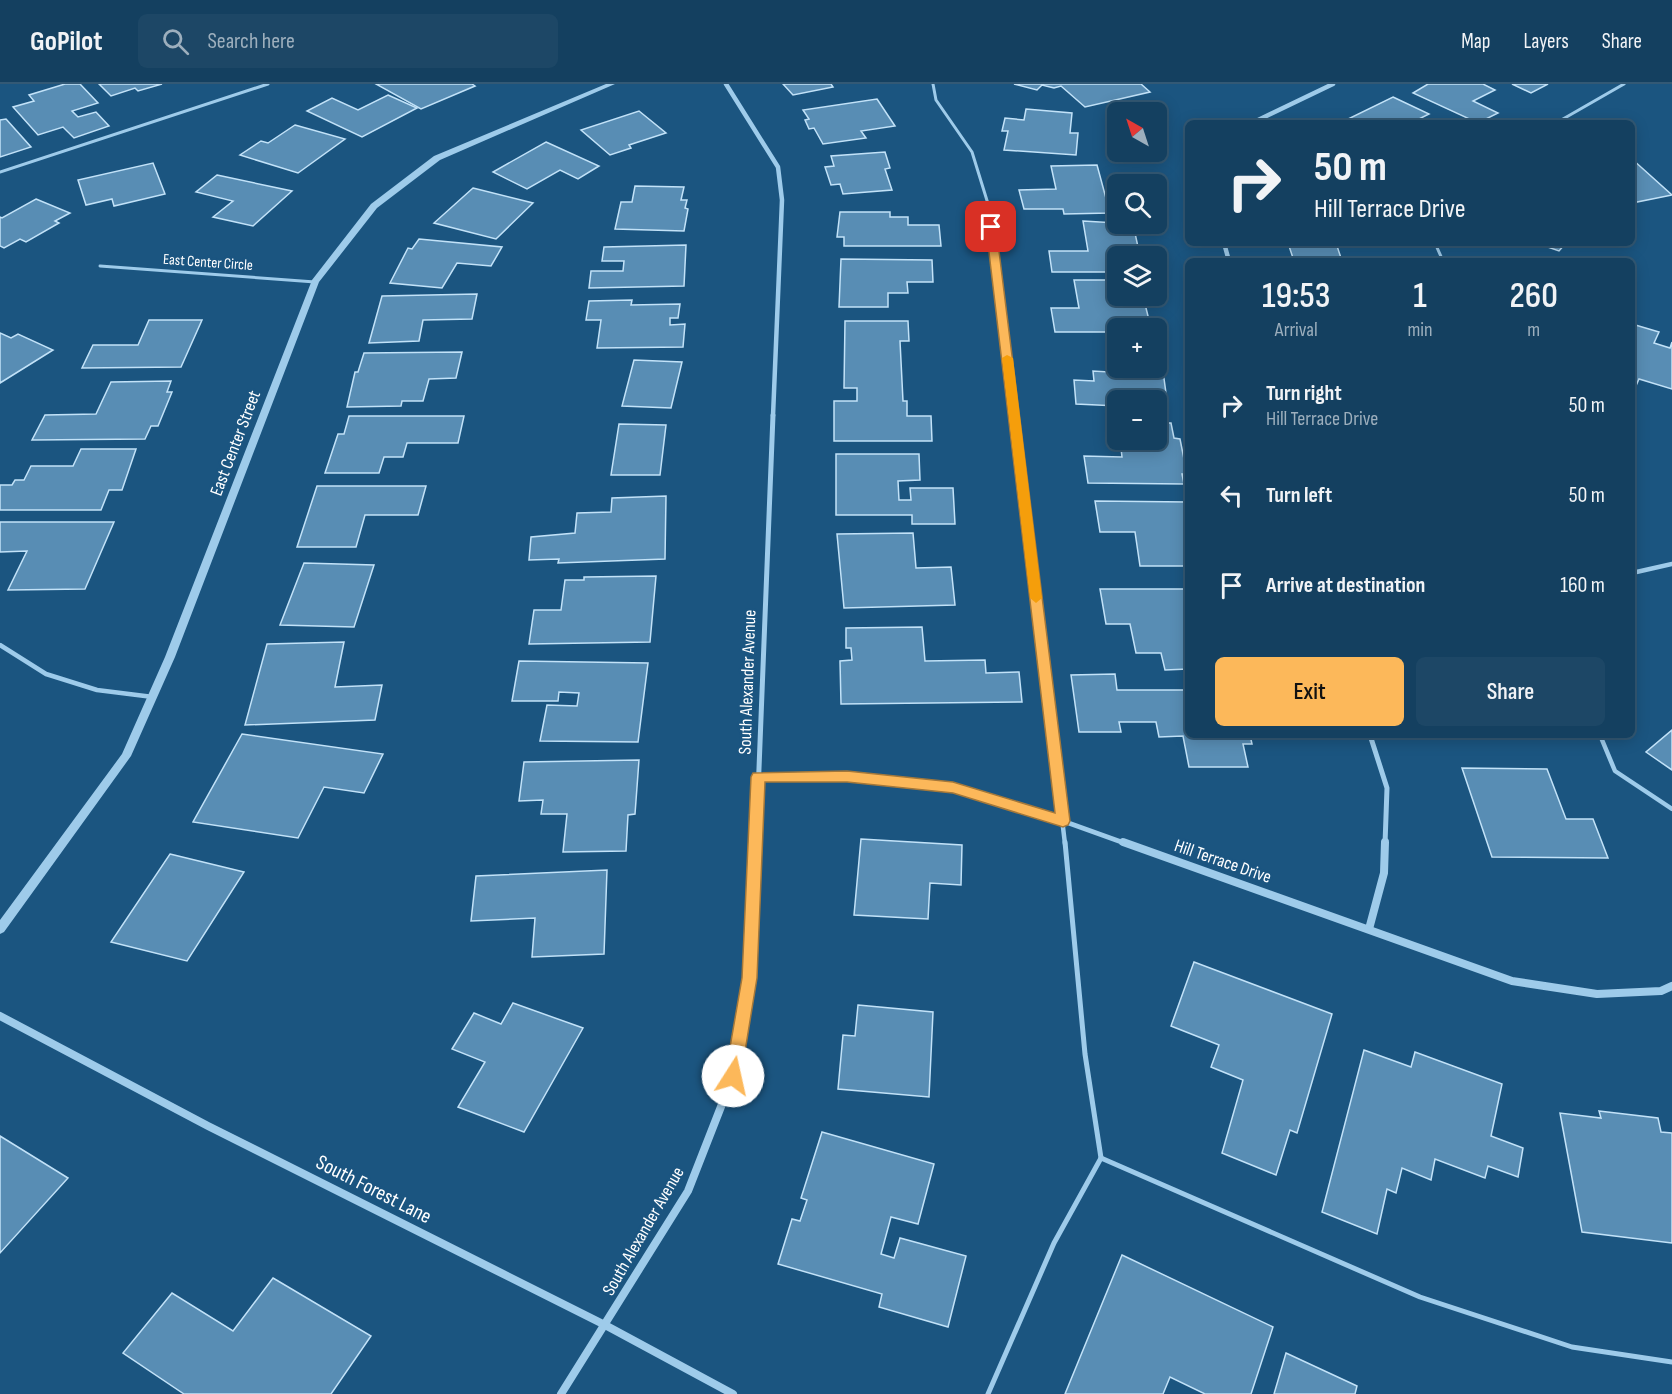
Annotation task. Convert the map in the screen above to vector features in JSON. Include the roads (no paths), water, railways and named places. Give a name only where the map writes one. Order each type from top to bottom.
[{"type":"street","name":"East Center Street","points":[[0,929],[126,756],[153,697],[315,282],[374,206],[437,158],[612,84]]},
{"type":"street","name":"South Alexander Avenue","points":[[561,1394],[688,1191],[733,1076],[750,978],[782,200],[778,167],[726,84]]},
{"type":"street","points":[[1258,120],[1333,84]]},
{"type":"street","points":[[1369,929],[1384,873],[1387,788],[1371,738]]},
{"type":"street","name":"Hill Terrace Drive","points":[[758,777],[847,777],[953,788],[1063,821],[1512,981],[1597,994],[1661,991],[1672,986]]},
{"type":"street","name":"South Forest Lane","points":[[0,1016],[208,1126],[605,1325],[733,1394]]},
{"type":"lane","points":[[0,172],[268,84]]},
{"type":"lane","points":[[933,84],[936,100],[972,152],[989,207],[1063,821],[1085,1054],[1101,1158],[1078,1194],[988,1394]]},
{"type":"lane","points":[[1561,120],[1624,84]]},
{"type":"lane","name":"East Center Circle","points":[[100,266],[315,282]]},
{"type":"lane","points":[[1635,573],[1672,564]]},
{"type":"lane","points":[[0,645],[46,674],[97,690],[153,697]]},
{"type":"lane","points":[[1601,738],[1615,771],[1672,809]]},
{"type":"lane","points":[[1101,1158],[1420,1297],[1572,1347],[1672,1362]]}]
